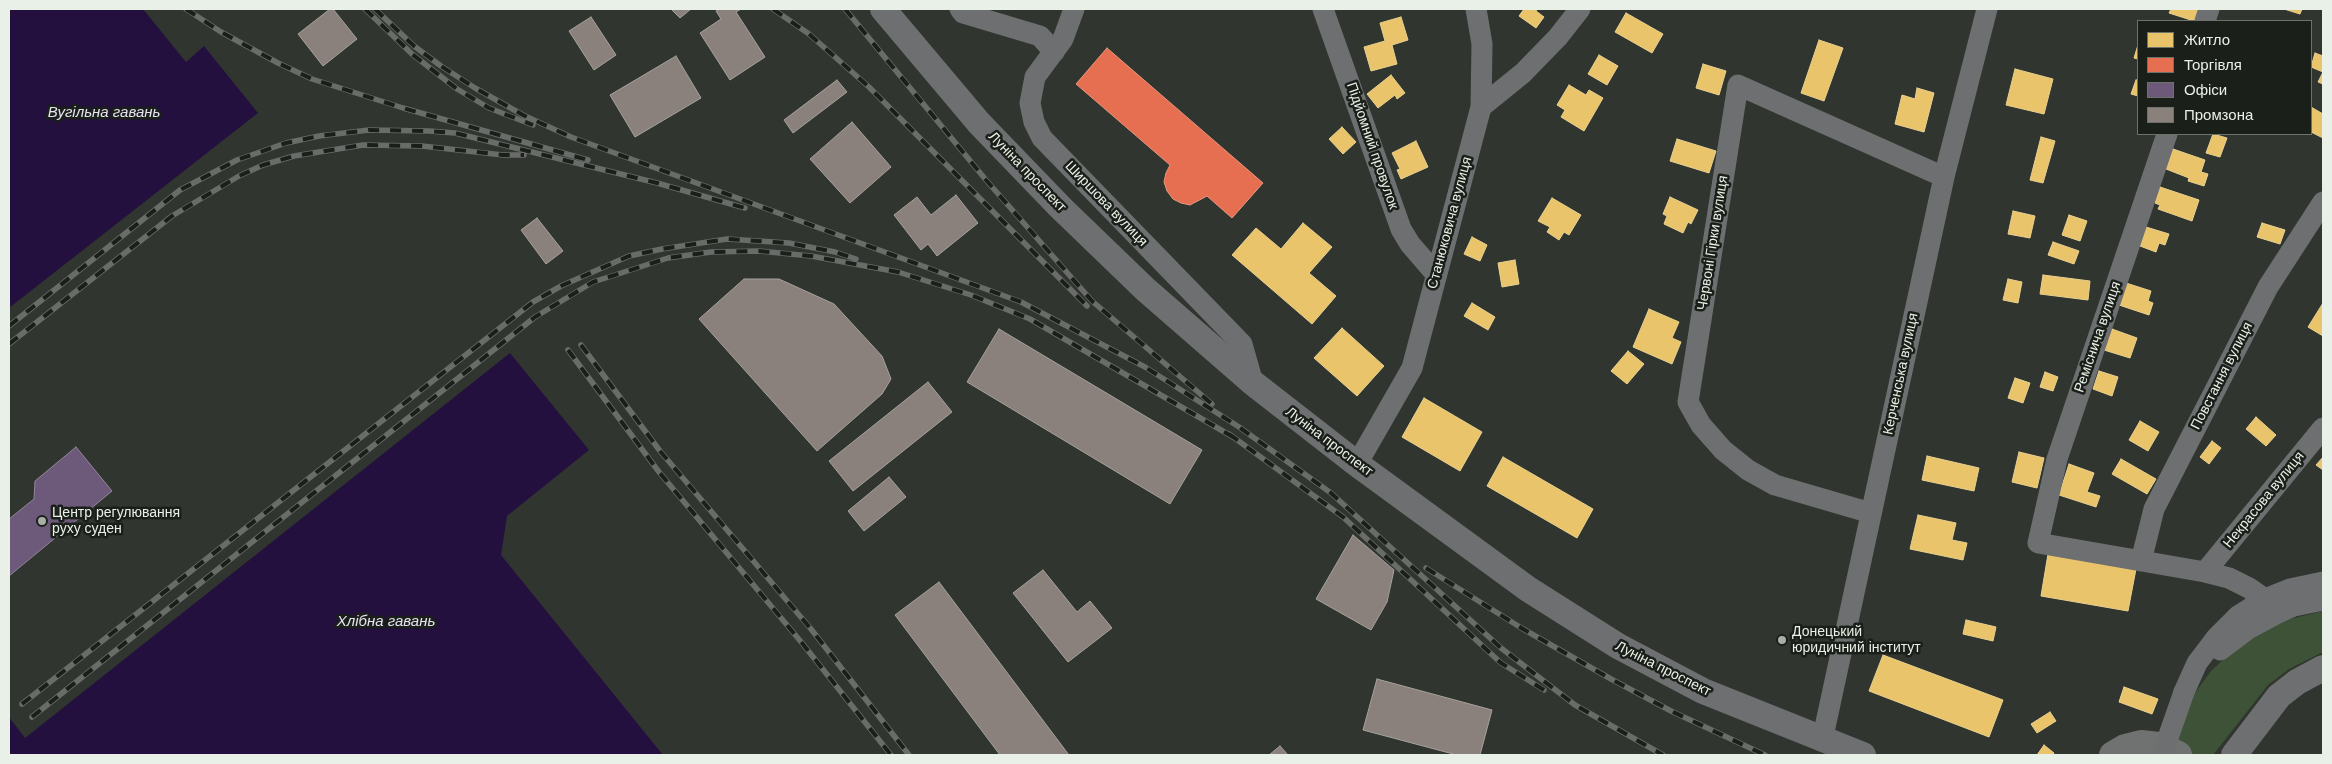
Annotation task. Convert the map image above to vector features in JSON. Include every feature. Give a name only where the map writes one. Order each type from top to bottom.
[{"type":"main road","points":[[2114,755],[2125,748],[2142,744],[2159,746],[2178,755]]},
{"type":"street","name":"Луніна проспект","points":[[883,9],[979,123],[1060,207],[1145,289],[1253,384],[1357,464],[1528,589],[1618,646],[1703,691],[1822,741],[1863,755]]},
{"type":"street","points":[[960,9],[963,13],[1040,36],[1054,52]]},
{"type":"street","name":"Ширшова вулиця","points":[[1074,9],[1069,26],[1054,52],[1041,67],[1031,90],[1030,104],[1034,122],[1042,138],[1242,344],[1253,384]]},
{"type":"street","name":"Підйомний провулок","points":[[1323,9],[1400,229],[1410,244],[1436,274]]},
{"type":"street","name":"Станюковича вулиця","points":[[1357,464],[1412,368],[1481,107],[1482,44],[1476,9]]},
{"type":"street","points":[[1481,107],[1523,73],[1558,37],[1580,9]]},
{"type":"street","name":"Керченська вулиця","points":[[1822,741],[1944,177],[1987,9]]},
{"type":"street","name":"Червоні Гірки вулиця","points":[[1871,514],[1775,485],[1748,470],[1723,450],[1700,425],[1688,402],[1738,85],[1944,177]]},
{"type":"street","name":"Реміснича вулиця","points":[[2141,561],[2038,544],[2057,459],[2166,135]]},
{"type":"street","name":"Повстання вулиця","points":[[2141,561],[2154,509],[2268,287],[2323,202]]},
{"type":"street","name":"Некрасова вулиця","points":[[2205,572],[2323,428]]},
{"type":"street","points":[[2141,561],[2229,578],[2249,588],[2265,600]]},
{"type":"street","points":[[2162,755],[2184,692],[2197,663],[2216,638],[2238,616],[2265,600],[2290,589],[2323,582]]},
{"type":"street","points":[[2184,692],[2202,668],[2223,647],[2248,629],[2294,606],[2323,600]]},
{"type":"street","points":[[2234,755],[2279,696],[2297,682],[2323,668]]},
{"type":"green space","points":[[2323,611],[2323,652],[2289,669],[2268,685],[2213,755],[2187,755],[2175,745],[2194,694],[2212,670],[2234,650],[2259,633],[2286,620]]},
{"type":"water","name":"Вугільна гавань","points":[[9,9],[143,9],[186,62],[204,46],[258,113],[9,308]]},
{"type":"water","name":"Хлібна гавань","points":[[510,353],[589,450],[507,516],[501,555],[663,755],[9,755],[9,717],[25,738]]},
{"type":"building: Житло","points":[[1524,9],[1537,9],[1536,11],[1544,17],[1536,28],[1519,16]]},
{"type":"building: Житло","points":[[2171,9],[2199,9],[2194,20],[2169,13]]},
{"type":"building: Житло","points":[[2284,9],[2302,9],[2300,14]]},
{"type":"building: Житло","points":[[1626,13],[1663,34],[1652,53],[1615,32]]},
{"type":"building: Житло","points":[[1401,17],[1408,40],[1392,45],[1397,64],[1371,71],[1364,47],[1385,41],[1380,23]]},
{"type":"building: Житло","points":[[1819,40],[1843,48],[1824,101],[1801,93]]},
{"type":"building: Житло","points":[[2137,48],[2137,59],[2134,58]]},
{"type":"building: Житло","points":[[2315,53],[2323,56],[2323,72],[2312,67]]},
{"type":"building: Житло","points":[[1599,55],[1618,66],[1607,85],[1588,74]]},
{"type":"building: Житло","points":[[1703,64],[1726,71],[1719,95],[1696,88]]},
{"type":"building: Житло","points":[[2015,69],[2053,79],[2044,114],[2006,105]]},
{"type":"building: Житло","points":[[2323,72],[2323,84],[2318,82]]},
{"type":"building: Житло","points":[[1391,75],[1405,93],[1397,99],[1395,95],[1378,108],[1367,94]]},
{"type":"building: Житло","points":[[2136,80],[2137,80],[2137,96],[2131,94]]},
{"type":"building: Житло","points":[[1569,85],[1586,95],[1589,90],[1603,98],[1584,131],[1561,117],[1565,110],[1557,105]]},
{"type":"building: Житло","points":[[1917,88],[1934,93],[1924,132],[1895,124],[1902,95],[1915,99]]},
{"type":"building: Житло","points":[[2312,108],[2323,114],[2323,138],[2312,132]]},
{"type":"building: Житло","points":[[1342,127],[1356,142],[1343,154],[1329,139]]},
{"type":"building: Житло","points":[[2213,135],[2227,138],[2220,157],[2206,153]]},
{"type":"building: Житло","points":[[2041,137],[2055,141],[2043,183],[2030,180]]},
{"type":"building: Житло","points":[[1677,139],[1716,151],[1709,173],[1670,161]]},
{"type":"building: Житло","points":[[1416,141],[1428,167],[1401,179],[1397,170],[1400,169],[1392,153]]},
{"type":"building: Житло","points":[[2173,149],[2205,160],[2201,172],[2208,174],[2204,186],[2188,181],[2189,178],[2166,169]]},
{"type":"building: Житло","points":[[2160,187],[2199,200],[2192,221],[2158,209],[2160,205],[2155,203]]},
{"type":"building: Житло","points":[[1670,197],[1698,210],[1691,224],[1688,222],[1683,233],[1664,224],[1667,216],[1663,214]]},
{"type":"building: Житло","points":[[1552,198],[1581,215],[1569,235],[1564,232],[1559,240],[1547,232],[1550,227],[1538,221]]},
{"type":"building: Житло","points":[[2013,211],[2035,216],[2030,238],[2008,234]]},
{"type":"building: Житло","points":[[2069,215],[2087,221],[2080,241],[2062,235]]},
{"type":"building: Житло","points":[[1303,223],[1332,247],[1309,273],[1336,296],[1312,324],[1232,255],[1256,228],[1281,249]]},
{"type":"building: Житло","points":[[2262,223],[2285,230],[2280,244],[2257,237]]},
{"type":"building: Житло","points":[[2146,227],[2169,234],[2165,245],[2159,243],[2156,252],[2140,246]]},
{"type":"building: Житло","points":[[1472,237],[1487,245],[1480,261],[1464,254]]},
{"type":"building: Житло","points":[[2053,242],[2079,251],[2074,264],[2048,255]]},
{"type":"building: Житло","points":[[1515,260],[1519,284],[1502,287],[1498,263]]},
{"type":"building: Житло","points":[[2043,275],[2090,281],[2088,300],[2040,294]]},
{"type":"building: Житло","points":[[2008,279],[2022,282],[2018,303],[2003,300]]},
{"type":"building: Житло","points":[[2126,283],[2151,291],[2148,301],[2153,303],[2149,315],[2119,305]]},
{"type":"building: Житло","points":[[1472,303],[1495,317],[1488,330],[1464,316]]},
{"type":"building: Житло","points":[[2323,303],[2323,336],[2308,327]]},
{"type":"building: Житло","points":[[1649,309],[1679,322],[1672,338],[1681,342],[1672,364],[1633,347]]},
{"type":"building: Житло","points":[[1342,328],[1384,366],[1357,396],[1314,358]]},
{"type":"building: Житло","points":[[2112,329],[2137,338],[2130,358],[2104,350]]},
{"type":"building: Житло","points":[[1628,351],[1644,364],[1627,384],[1611,371]]},
{"type":"building: Житло","points":[[2099,371],[2118,377],[2112,396],[2093,389]]},
{"type":"building: Житло","points":[[2045,372],[2058,377],[2053,391],[2040,387]]},
{"type":"building: Житло","points":[[2015,378],[2030,383],[2023,403],[2008,398]]},
{"type":"building: Житло","points":[[1424,398],[1482,432],[1460,471],[1402,437]]},
{"type":"building: Житло","points":[[2256,417],[2276,435],[2266,446],[2246,429]]},
{"type":"building: Житло","points":[[2140,421],[2159,432],[2148,451],[2129,440]]},
{"type":"building: Житло","points":[[2212,441],[2221,448],[2209,464],[2200,457]]},
{"type":"building: Житло","points":[[2019,452],[2044,458],[2037,488],[2012,482]]},
{"type":"building: Житло","points":[[1927,456],[1979,468],[1974,491],[1922,480]]},
{"type":"building: Житло","points":[[1503,457],[1593,509],[1577,538],[1487,486]]},
{"type":"building: Житло","points":[[2323,457],[2323,470],[2316,465]]},
{"type":"building: Житло","points":[[2121,459],[2156,479],[2147,494],[2112,474]]},
{"type":"building: Житло","points":[[2069,464],[2094,473],[2087,492],[2100,496],[2096,507],[2059,495]]},
{"type":"building: Житло","points":[[1918,515],[1956,523],[1952,540],[1967,543],[1963,560],[1910,549]]},
{"type":"building: Житло","points":[[2048,554],[2136,569],[2128,611],[2041,596]]},
{"type":"building: Житло","points":[[1966,620],[1996,627],[1993,641],[1963,634]]},
{"type":"building: Житло","points":[[1883,655],[2003,700],[1989,737],[1869,691]]},
{"type":"building: Житло","points":[[2124,687],[2158,699],[2152,714],[2119,702]]},
{"type":"building: Житло","points":[[2050,712],[2056,721],[2037,733],[2031,724]]},
{"type":"building: Житло","points":[[2044,745],[2054,753],[2053,755],[2037,755]]},
{"type":"building: Торгівля","points":[[1107,48],[1263,183],[1232,218],[1207,196],[1190,205],[1173,199],[1167,191],[1164,182],[1170,165],[1076,84]]},
{"type":"building: Офіси","points":[[76,447],[112,491],[9,576],[9,519],[34,499],[35,481]]},
{"type":"building: Промзона","points":[[330,9],[333,9],[357,39],[323,66],[298,34]]},
{"type":"building: Промзона","points":[[671,9],[691,9],[680,18]]},
{"type":"building: Промзона","points":[[720,9],[741,9],[736,12],[765,57],[730,80],[700,33],[721,19],[716,11]]},
{"type":"building: Промзона","points":[[591,17],[616,55],[594,70],[569,31]]},
{"type":"building: Промзона","points":[[676,56],[701,98],[635,137],[610,95]]},
{"type":"building: Промзона","points":[[837,80],[847,92],[793,133],[784,120]]},
{"type":"building: Промзона","points":[[852,122],[891,167],[850,203],[810,159]]},
{"type":"building: Промзона","points":[[956,195],[978,223],[937,256],[928,244],[921,250],[894,215],[917,197],[931,215]]},
{"type":"building: Промзона","points":[[537,218],[563,251],[546,264],[521,230]]},
{"type":"building: Промзона","points":[[744,279],[779,279],[834,304],[882,356],[891,379],[882,394],[817,451],[699,319]]},
{"type":"building: Промзона","points":[[999,329],[1202,450],[1170,504],[967,382]]},
{"type":"building: Промзона","points":[[928,382],[952,412],[853,491],[829,461]]},
{"type":"building: Промзона","points":[[889,477],[906,497],[864,531],[848,511]]},
{"type":"building: Промзона","points":[[1353,535],[1394,570],[1387,602],[1371,630],[1316,599]]},
{"type":"building: Промзона","points":[[1043,570],[1077,612],[1090,601],[1112,628],[1068,662],[1013,593]]},
{"type":"building: Промзона","points":[[939,582],[1069,755],[1000,755],[895,615]]},
{"type":"building: Промзона","points":[[1377,679],[1492,710],[1480,755],[1457,755],[1363,730]]},
{"type":"building: Промзона","points":[[1280,746],[1288,755],[1269,755]]},
{"type":"railway","points":[[186,9],[221,32],[312,79],[403,108],[588,160]]},
{"type":"railway","points":[[365,9],[412,54],[457,89],[489,108],[533,125]]},
{"type":"railway","points":[[375,9],[414,46],[441,66],[523,115],[571,137],[1021,302],[1145,367],[1239,427],[1331,493],[1501,648],[1575,705],[1663,755]]},
{"type":"railway","points":[[773,9],[809,34],[869,87],[1087,306]]},
{"type":"railway","points":[[845,9],[986,180],[1092,301],[1212,404]]},
{"type":"railway","points":[[9,326],[180,190],[237,160],[286,143],[319,136],[369,130],[455,133],[657,183],[745,208]]},
{"type":"railway","points":[[9,344],[172,216],[239,176],[263,165],[294,156],[363,145],[422,146],[503,155],[524,155]]},
{"type":"railway","points":[[22,704],[533,302],[561,286],[629,256],[727,239],[789,243],[835,252],[856,259]]},
{"type":"railway","points":[[32,717],[535,317],[593,282],[668,258],[711,252],[759,251],[811,256],[898,272],[971,295],[1030,319],[1233,437]]},
{"type":"railway","points":[[581,345],[660,451],[811,629],[909,755]]},
{"type":"railway","points":[[568,350],[659,472],[802,643],[891,755]]},
{"type":"railway","points":[[1229,434],[1343,517],[1501,663],[1544,690]]},
{"type":"railway","points":[[1426,568],[1523,629],[1611,679],[1671,711],[1765,755]]},
{"type":"place","name":"Центр регулювання руху суден","points":[[42,521]]},
{"type":"place","name":"Донецький юридичний інститут","points":[[1782,640]]}]
